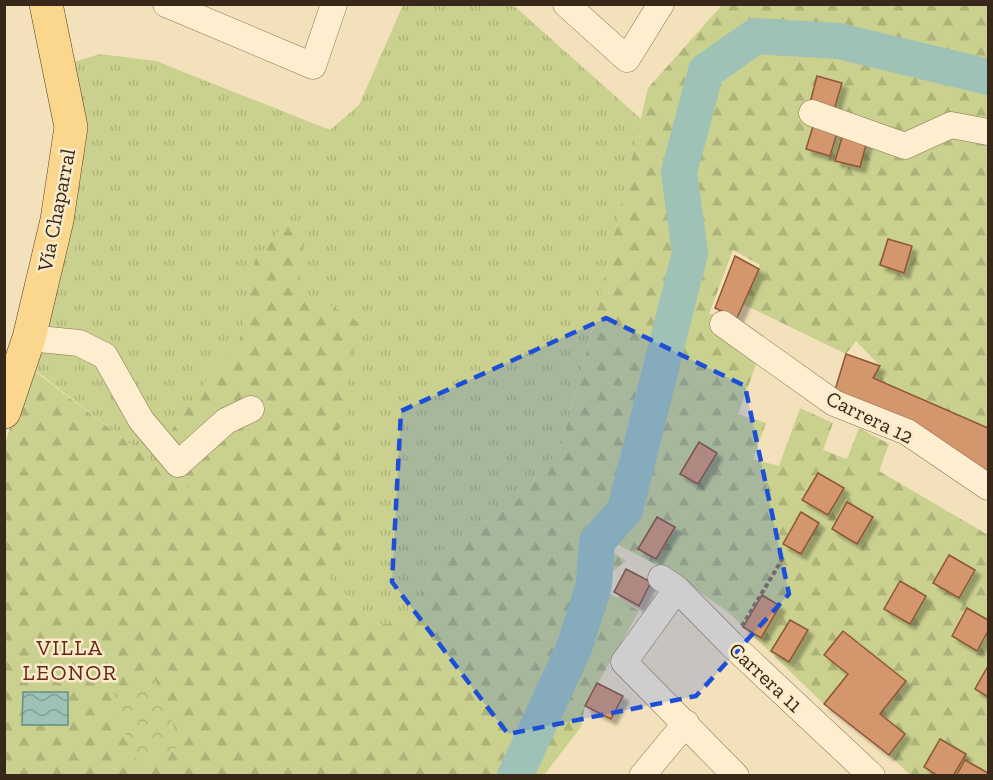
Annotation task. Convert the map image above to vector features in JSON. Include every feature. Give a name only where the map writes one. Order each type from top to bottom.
[{"type":"main road","name":"Vía Chaparral","points":[[4,412],[28,338],[57,220],[71,127],[46,4]]},
{"type":"street","points":[[166,4],[215,14],[313,66],[334,4]]},
{"type":"street","points":[[566,4],[627,59],[661,4]]},
{"type":"street","points":[[812,113],[905,146],[951,125],[988,132]]},
{"type":"street","name":"Carrera 12","points":[[723,324],[834,403],[907,432],[988,487]]},
{"type":"street","points":[[28,338],[79,343],[105,356],[141,420],[178,464],[226,420],[251,409]]},
{"type":"street","name":"Carrera 11","points":[[686,723],[624,663],[669,584],[872,776]]},
{"type":"street","points":[[642,776],[686,723],[736,776]]},
{"type":"path","points":[[731,644],[783,558]]},
{"type":"highlighted area","points":[[606,318],[745,386],[789,594],[696,696],[508,734],[392,582],[401,411]]},
{"type":"green space","points":[[403,5],[513,5],[641,119],[597,311],[561,447],[515,503],[443,549],[409,620],[379,625],[329,580],[188,489],[31,367],[64,65],[100,54],[156,61],[330,130],[359,105]]},
{"type":"green space","points":[[722,5],[988,5],[988,428],[873,378],[880,366],[856,341],[846,354],[743,304],[760,265],[733,250],[709,314],[717,314],[761,351],[738,414],[766,423],[753,459],[779,466],[800,408],[833,423],[823,450],[847,459],[859,428],[889,444],[879,471],[988,535],[988,775],[910,775],[889,755],[905,734],[880,714],[906,681],[844,631],[824,655],[848,674],[824,704],[728,612],[674,574],[613,542],[610,550],[626,561],[595,585],[639,611],[585,706],[581,727],[544,775],[5,776],[5,444],[29,367],[188,488],[185,475],[167,437],[216,366],[239,343],[255,260],[284,224],[305,238],[295,294],[307,301],[332,306],[366,327],[342,370],[354,397],[336,436],[341,463],[342,546],[329,580],[379,625],[409,620],[443,549],[515,503],[561,447],[593,327],[648,88]]},
{"type":"green space","points":[[154,677],[182,746],[138,764],[110,695]]},
{"type":"water","points":[[23,692],[68,692],[68,725],[22,725]]},
{"type":"building","points":[[817,76],[842,83],[834,110],[810,103]]},
{"type":"building","points":[[814,123],[838,130],[830,156],[806,149]]},
{"type":"building","points":[[843,134],[867,141],[860,167],[835,161]]},
{"type":"building","points":[[888,239],[912,246],[904,273],[880,265]]},
{"type":"building","points":[[735,256],[759,269],[737,318],[715,308]]},
{"type":"building","points":[[846,354],[880,366],[873,378],[988,428],[988,475],[835,390]]},
{"type":"building","points":[[699,442],[717,453],[698,484],[680,474]]},
{"type":"building","points":[[818,473],[844,488],[828,515],[802,500]]},
{"type":"building","points":[[847,502],[873,517],[857,544],[832,529]]},
{"type":"building","points":[[801,512],[819,523],[801,554],[783,544]]},
{"type":"building","points":[[657,517],[675,527],[656,559],[638,549]]},
{"type":"building","points":[[949,555],[975,570],[959,598],[933,583]]},
{"type":"building","points":[[626,569],[651,582],[639,606],[614,592]]},
{"type":"building","points":[[900,581],[926,596],[910,624],[884,609]]},
{"type":"building","points":[[762,595],[780,606],[761,638],[743,627]]},
{"type":"building","points":[[967,608],[988,620],[988,631],[977,651],[952,636]]},
{"type":"building","points":[[790,620],[808,630],[789,662],[771,651]]},
{"type":"building","points":[[843,631],[906,681],[880,714],[905,734],[889,755],[824,704],[848,674],[824,655]]},
{"type":"building","points":[[988,666],[988,697],[975,689]]},
{"type":"building","points":[[597,683],[623,696],[611,719],[585,706]]},
{"type":"building","points":[[940,739],[966,754],[953,776],[938,776],[924,767]]},
{"type":"building","points":[[965,760],[988,773],[988,776],[956,776]]},
{"type":"waterway","points":[[515,776],[574,648],[594,585],[597,542],[625,510],[690,253],[679,172],[706,71],[756,36],[839,41],[988,77]]},
{"type":"district","name":"VILLA LEONOR","points":[[70,660]]}]
